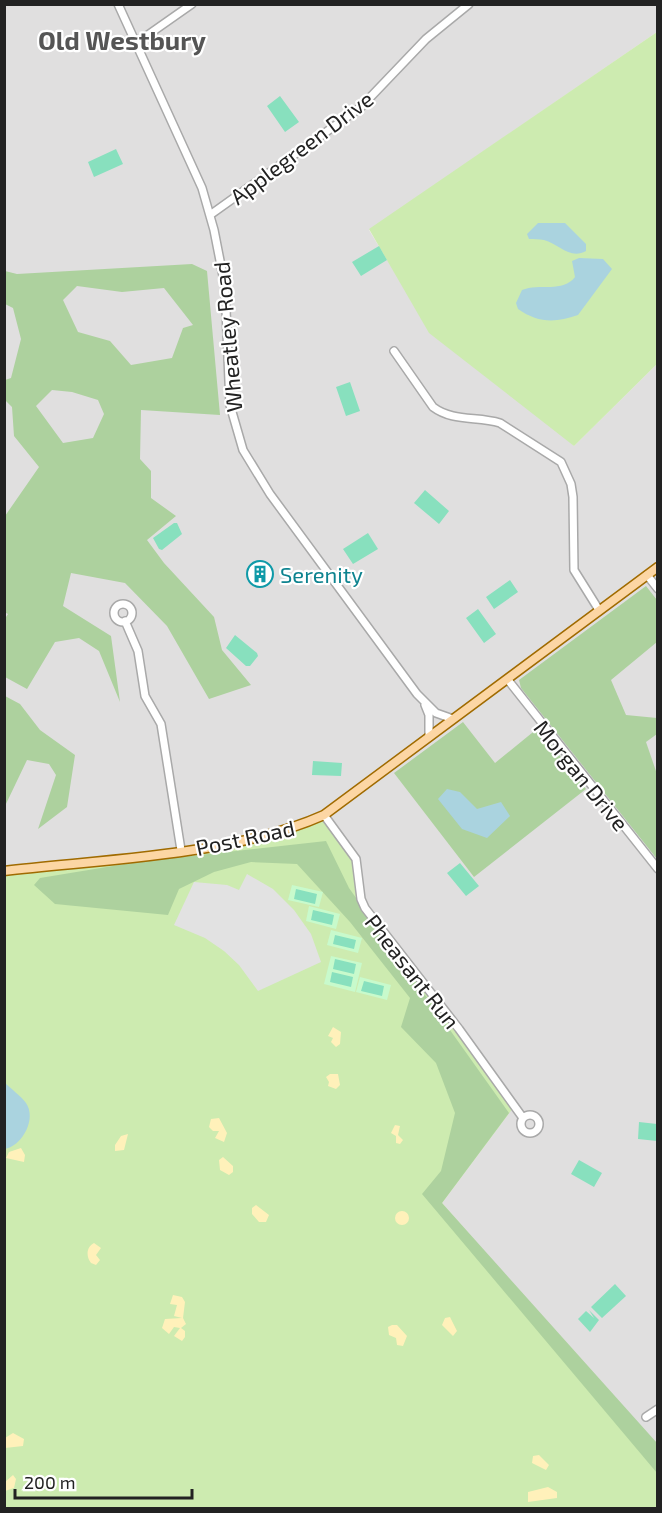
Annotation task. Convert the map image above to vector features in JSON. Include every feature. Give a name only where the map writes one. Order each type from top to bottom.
[{"type":"main road","points":[[453,719],[657,567]]},
{"type":"main road","name":"Post Road","points":[[4,871],[182,850],[263,838],[294,829],[324,815],[453,719]]},
{"type":"street","name":"Wheatley Road","points":[[118,4],[202,188],[210,215],[221,255],[225,286],[230,405],[243,450],[270,494],[423,702],[429,715],[429,737]]},
{"type":"street","points":[[135,44],[192,4]]},
{"type":"street","name":"Applegreen Drive","points":[[210,215],[361,107],[426,39],[469,4]]},
{"type":"street","points":[[394,351],[433,407],[440,412],[453,417],[500,423],[561,462],[572,491],[574,570],[599,610]]},
{"type":"street","points":[[646,575],[657,590]]},
{"type":"street","points":[[125,621],[138,651],[145,696],[161,724],[182,850]]},
{"type":"street","name":"Morgan Drive","points":[[508,680],[657,868]]},
{"type":"street","name":"Wheatley Road","points":[[423,702],[436,712],[453,719]]},
{"type":"street","name":"Pheasant Run","points":[[324,815],[356,859],[365,908],[459,1029],[523,1118]]},
{"type":"street","points":[[646,1417],[657,1409]]},
{"type":"shaded area","points":[[4,5],[657,5],[657,32],[369,230],[387,260],[574,446],[657,364],[657,1448],[442,1203],[513,1107],[263,838],[5,871]]},
{"type":"shaded area","points":[[247,874],[273,889],[294,910],[311,934],[321,962],[258,991],[239,965],[224,951],[205,938],[174,925],[194,882],[227,885],[239,890]]},
{"type":"green space","points":[[657,32],[657,364],[574,446],[429,333],[369,229]]},
{"type":"green space","points":[[280,96],[299,122],[285,132],[267,106]]},
{"type":"green space","points":[[116,149],[123,164],[94,177],[88,162]]},
{"type":"green space","points":[[379,246],[387,260],[361,276],[352,262]]},
{"type":"green space","points":[[192,264],[207,271],[220,415],[141,410],[140,459],[151,471],[151,498],[176,516],[147,540],[164,563],[214,617],[222,650],[251,685],[209,699],[167,626],[125,583],[71,573],[63,606],[111,636],[120,702],[99,651],[79,638],[55,642],[27,689],[5,677],[4,620],[8,614],[4,612],[5,516],[39,467],[14,436],[12,407],[5,400],[5,380],[11,378],[21,339],[13,308],[5,304],[5,271],[17,274]],"holes":[[[77,286],[122,292],[164,288],[193,325],[183,328],[172,358],[131,365],[110,341],[78,332],[63,300]],[[52,390],[72,392],[98,400],[104,414],[93,438],[63,443],[36,406]]]},
{"type":"green space","points":[[350,382],[360,411],[346,416],[336,387]]},
{"type":"green space","points":[[425,490],[449,511],[439,524],[414,503]]},
{"type":"green space","points":[[177,523],[182,534],[162,550],[159,549],[153,538]]},
{"type":"green space","points":[[368,533],[378,549],[353,564],[343,549]]},
{"type":"green space","points":[[510,580],[518,592],[494,609],[486,597]]},
{"type":"green space","points":[[646,586],[657,600],[657,642],[611,680],[626,715],[657,718],[657,734],[646,742],[657,774],[657,859],[521,688],[519,680]]},
{"type":"green space","points":[[478,609],[496,634],[484,643],[466,618]]},
{"type":"green space","points":[[235,635],[257,653],[258,656],[250,666],[246,666],[226,648]]},
{"type":"green space","points":[[5,696],[20,704],[40,730],[75,755],[67,807],[38,829],[56,775],[49,764],[27,760],[5,806]]},
{"type":"green space","points":[[463,722],[495,763],[538,728],[586,789],[474,877],[394,773]]},
{"type":"green space","points":[[313,761],[342,763],[341,776],[312,775]]},
{"type":"green space","points":[[324,815],[356,859],[361,899],[459,1029],[513,1108],[442,1203],[657,1448],[657,1508],[5,1508],[5,871],[263,838]]},
{"type":"green space","points":[[326,841],[349,888],[509,1113],[442,1203],[657,1443],[657,1473],[422,1194],[441,1171],[455,1113],[436,1063],[401,1027],[410,998],[350,922],[297,864],[251,862],[214,872],[179,889],[168,915],[55,904],[34,885],[40,878],[137,862]]},
{"type":"green space","points":[[460,863],[479,886],[466,896],[447,873]]},
{"type":"green space","points":[[292,885],[323,892],[319,907],[288,900]]},
{"type":"green space","points":[[296,889],[317,894],[315,904],[294,899]]},
{"type":"green space","points":[[309,906],[340,914],[336,929],[306,921]]},
{"type":"green space","points":[[313,910],[334,915],[332,925],[311,920]]},
{"type":"green space","points":[[331,930],[362,938],[358,953],[327,945]]},
{"type":"green space","points":[[335,935],[356,940],[354,949],[333,944]]},
{"type":"green space","points":[[331,956],[362,963],[355,992],[324,984]]},
{"type":"green space","points":[[335,959],[356,964],[354,974],[333,969]]},
{"type":"green space","points":[[332,972],[353,977],[351,987],[330,982]]},
{"type":"green space","points":[[360,977],[391,985],[387,1000],[356,992]]},
{"type":"green space","points":[[364,981],[384,986],[382,996],[361,991]]},
{"type":"green space","points":[[639,1122],[657,1124],[657,1141],[638,1139]]},
{"type":"green space","points":[[579,1160],[602,1173],[594,1187],[571,1174]]},
{"type":"green space","points":[[615,1284],[626,1296],[602,1318],[591,1307]]},
{"type":"green space","points":[[589,1310],[599,1320],[590,1332],[578,1319],[586,1311],[594,1318]]},
{"type":"sand","points":[[333,1027],[341,1032],[340,1044],[336,1047],[331,1042],[333,1038],[328,1036]]},
{"type":"sand","points":[[330,1074],[338,1074],[340,1085],[336,1089],[328,1086],[329,1082],[326,1077]]},
{"type":"sand","points":[[219,1118],[227,1133],[224,1142],[215,1138],[219,1131],[213,1131],[209,1127],[211,1119]]},
{"type":"sand","points":[[395,1125],[400,1126],[398,1135],[403,1140],[400,1144],[396,1143],[396,1136],[391,1133]]},
{"type":"sand","points":[[128,1134],[124,1150],[115,1151],[115,1145],[121,1136]]},
{"type":"sand","points":[[21,1148],[25,1155],[24,1162],[6,1158],[9,1152]]},
{"type":"sand","points":[[223,1157],[233,1166],[233,1172],[229,1175],[220,1170],[219,1160]]},
{"type":"sand","points":[[256,1205],[269,1215],[266,1222],[259,1222],[252,1214],[252,1208]]},
{"type":"sand","points":[[402,1211],[407,1213],[409,1218],[407,1223],[402,1225],[397,1223],[395,1218],[397,1213]]},
{"type":"sand","points":[[94,1243],[101,1248],[96,1255],[100,1260],[96,1265],[89,1261],[88,1255],[89,1247]]},
{"type":"sand","points":[[173,1295],[182,1297],[185,1302],[183,1318],[186,1324],[181,1328],[185,1331],[185,1337],[182,1341],[174,1336],[180,1328],[174,1327],[169,1334],[162,1328],[165,1319],[182,1318],[174,1316],[177,1305],[170,1304]]},
{"type":"sand","points":[[450,1317],[457,1331],[453,1336],[442,1325],[445,1318]]},
{"type":"sand","points":[[397,1325],[407,1336],[403,1346],[397,1345],[396,1338],[389,1335],[388,1327]]},
{"type":"sand","points":[[13,1433],[24,1439],[23,1446],[5,1448],[5,1438]]},
{"type":"sand","points":[[539,1455],[549,1465],[546,1470],[532,1463],[533,1456]]},
{"type":"sand","points":[[13,1475],[16,1479],[14,1488],[5,1491],[5,1482]]},
{"type":"sand","points":[[548,1487],[557,1492],[557,1498],[528,1502],[528,1492]]},
{"type":"water","points":[[538,223],[565,223],[586,244],[586,251],[570,253],[544,240],[529,239],[527,234]]},
{"type":"water","points":[[579,258],[603,259],[612,269],[578,315],[547,320],[525,314],[518,309],[516,303],[522,290],[564,285],[570,282],[575,277],[572,261]]},
{"type":"water","points":[[447,789],[460,792],[477,809],[501,802],[510,816],[487,838],[462,829],[438,799]]},
{"type":"water","points":[[4,1082],[26,1103],[30,1117],[22,1137],[17,1143],[5,1149]]},
{"type":"place","name":"Serenity","points":[[260,574]]},
{"type":"district","name":"Old Westbury","points":[[122,39]]}]
